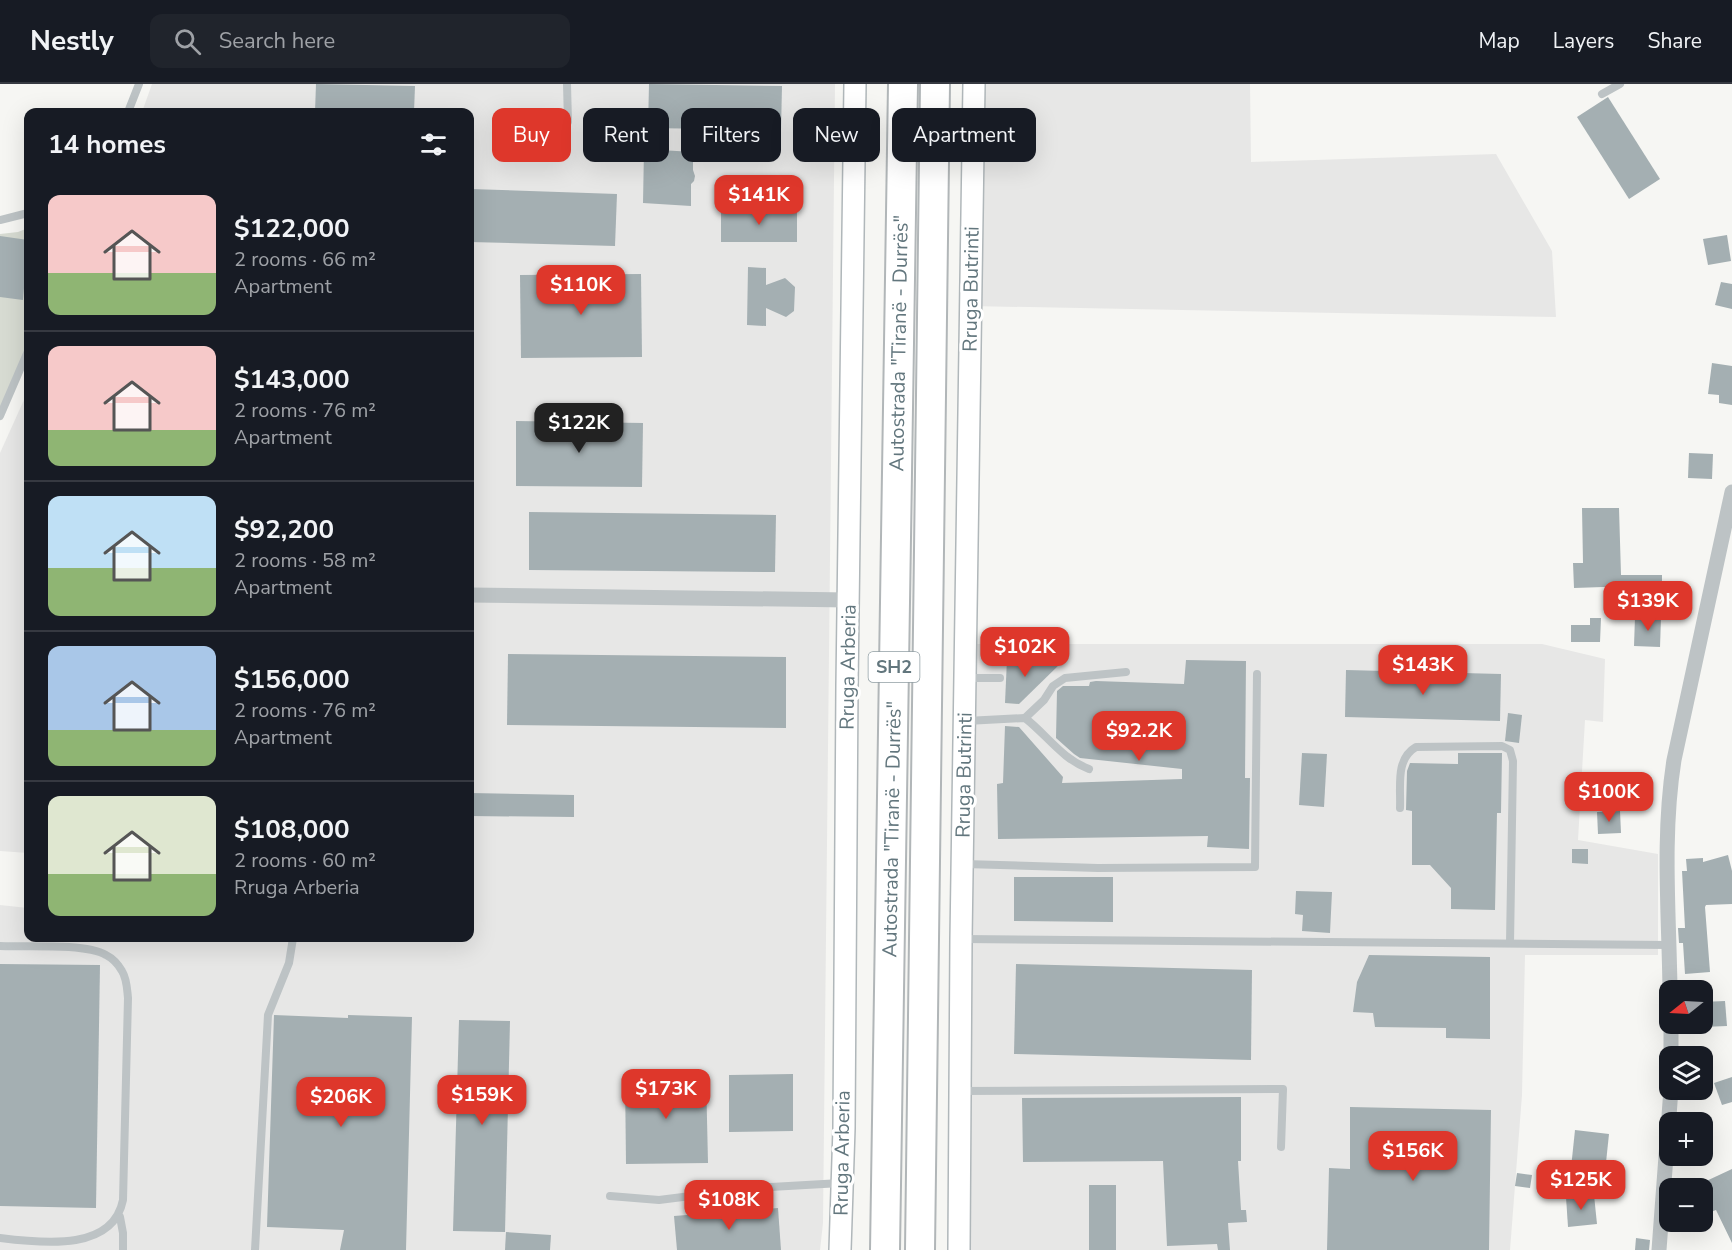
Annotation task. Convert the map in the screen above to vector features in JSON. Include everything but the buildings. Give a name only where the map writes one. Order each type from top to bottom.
[{"type":"highway","name":"Autostrada \"Tiranë - Durrës\"","points":[[885,1250],[903,84]]},
{"type":"highway","name":"Autostrada \"Tiranë - Durrës\"","points":[[920,1250],[935,84]]},
{"type":"main road","name":"Rruga Arberia","points":[[840,1250],[855,84]]},
{"type":"main road","name":"Rruga Butrinti","points":[[959,1250],[965,1179],[960,1091],[974,84]]},
{"type":"street","points":[[1670,980],[1667,832],[1669,794],[1674,760],[1732,492]]},
{"type":"street","points":[[474,596],[849,600]]},
{"type":"street","points":[[1659,1250],[1670,1100]]},
{"type":"lane","points":[[130,108],[139,84]]},
{"type":"lane","points":[[567,84],[568,108]]},
{"type":"lane","points":[[1602,94],[1620,84]]},
{"type":"lane","points":[[0,220],[24,214]]},
{"type":"lane","points":[[0,416],[24,360]]},
{"type":"lane","points":[[1025,718],[1044,700],[1053,686],[1065,678],[1126,672]]},
{"type":"lane","points":[[963,864],[1098,868],[1255,867],[1257,674]]},
{"type":"lane","points":[[965,678],[1000,678]]},
{"type":"lane","points":[[964,721],[1025,718],[1041,730],[1076,764],[1089,769]]},
{"type":"lane","points":[[1401,808],[1401,766],[1407,754],[1416,747],[1502,746],[1510,750],[1513,761],[1510,943]]},
{"type":"lane","points":[[962,939],[1669,945]]},
{"type":"lane","points":[[255,1250],[268,1015],[289,963],[292,942]]},
{"type":"lane","points":[[0,946],[89,949],[105,954],[122,970],[126,980],[128,998],[123,1200],[120,1217],[110,1234],[97,1243],[87,1246],[67,1247],[0,1238]]},
{"type":"lane","points":[[960,1091],[1283,1089],[1281,1147]]},
{"type":"lane","points":[[610,1196],[659,1200],[754,1188],[842,1182]]},
{"type":"lane","points":[[120,1217],[123,1250]]},
{"type":"shaded area","points":[[152,84],[835,84],[835,108],[793,108],[793,162],[834,162],[823,1223],[820,1250],[0,1250],[0,905],[24,908],[24,942],[474,942],[474,108],[143,108]]},
{"type":"shaded area","points":[[974,84],[1250,84],[1251,162],[1496,154],[1552,251],[1556,317],[970,306],[973,162],[1036,162],[1036,108],[974,108]]},
{"type":"shaded area","points":[[24,230],[24,352],[0,408],[0,234]]},
{"type":"shaded area","points":[[24,400],[24,853],[0,851],[0,453]]},
{"type":"shaded area","points":[[966,644],[1542,644],[1605,659],[1603,722],[1585,720],[1578,840],[1658,854],[1658,955],[1525,955],[1522,1095],[1510,1250],[959,1250]]}]
